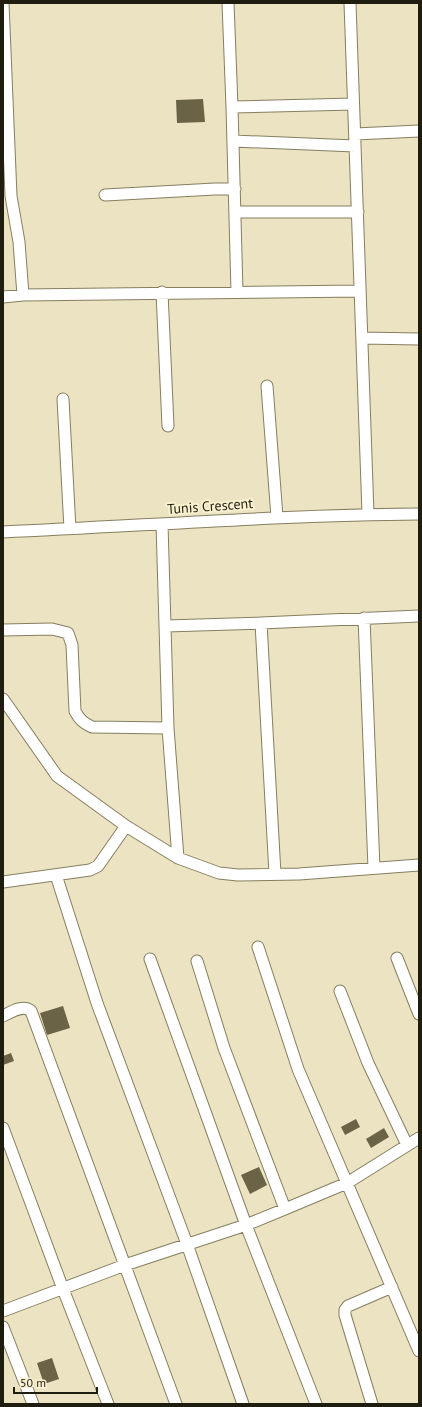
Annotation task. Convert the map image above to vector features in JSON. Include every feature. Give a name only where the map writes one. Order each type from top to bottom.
[{"type":"street","points":[[3,3],[7,197],[19,242],[23,295]]},
{"type":"street","points":[[228,3],[235,189],[237,292]]},
{"type":"street","points":[[350,3],[368,514]]},
{"type":"street","points":[[232,107],[353,104]]},
{"type":"street","points":[[355,134],[419,131]]},
{"type":"street","points":[[233,141],[355,146]]},
{"type":"street","points":[[105,195],[235,189]]},
{"type":"street","points":[[235,212],[358,212]]},
{"type":"street","points":[[3,297],[23,295],[162,292],[359,291]]},
{"type":"street","points":[[162,292],[168,426]]},
{"type":"street","points":[[362,338],[419,339]]},
{"type":"street","points":[[267,386],[277,517]]},
{"type":"street","points":[[63,399],[70,529]]},
{"type":"street","name":"Tunis Crescent","points":[[3,532],[277,517],[419,514]]},
{"type":"street","points":[[162,524],[168,728],[178,858]]},
{"type":"street","points":[[166,626],[419,616]]},
{"type":"street","points":[[364,618],[374,868]]},
{"type":"street","points":[[261,623],[275,874]]},
{"type":"street","points":[[3,630],[52,629],[68,633],[72,645],[75,711],[85,724],[92,727],[168,728]]},
{"type":"street","points":[[3,699],[57,776],[126,826],[178,858],[219,873],[238,875],[299,874],[419,865]]},
{"type":"street","points":[[3,882],[90,870],[98,866],[126,826]]},
{"type":"street","points":[[56,875],[97,1003],[187,1244],[243,1404]]},
{"type":"street","points":[[258,947],[298,1069],[419,1351]]},
{"type":"street","points":[[397,958],[419,1014]]},
{"type":"street","points":[[150,959],[246,1224],[316,1404]]},
{"type":"street","points":[[197,961],[224,1048],[284,1209]]},
{"type":"street","points":[[340,991],[368,1063],[407,1145]]},
{"type":"street","points":[[3,1016],[24,1008],[28,1008],[31,1011],[176,1404]]},
{"type":"street","points":[[3,1128],[108,1404]]},
{"type":"street","points":[[3,1311],[125,1265],[246,1224],[347,1183],[419,1138]]},
{"type":"street","points":[[372,1404],[345,1316],[345,1310],[348,1306],[392,1288]]},
{"type":"street","points":[[3,1327],[33,1404]]},
{"type":"building","points":[[203,99],[205,122],[177,123],[176,100]]},
{"type":"building","points":[[63,1006],[70,1028],[47,1035],[40,1013]]},
{"type":"building","points":[[11,1053],[14,1061],[3,1065],[3,1056]]},
{"type":"building","points":[[356,1119],[360,1127],[345,1135],[341,1127]]},
{"type":"building","points":[[384,1128],[389,1137],[371,1148],[366,1139]]},
{"type":"building","points":[[259,1167],[267,1185],[250,1194],[241,1175]]},
{"type":"building","points":[[52,1358],[59,1379],[44,1384],[37,1363]]}]
